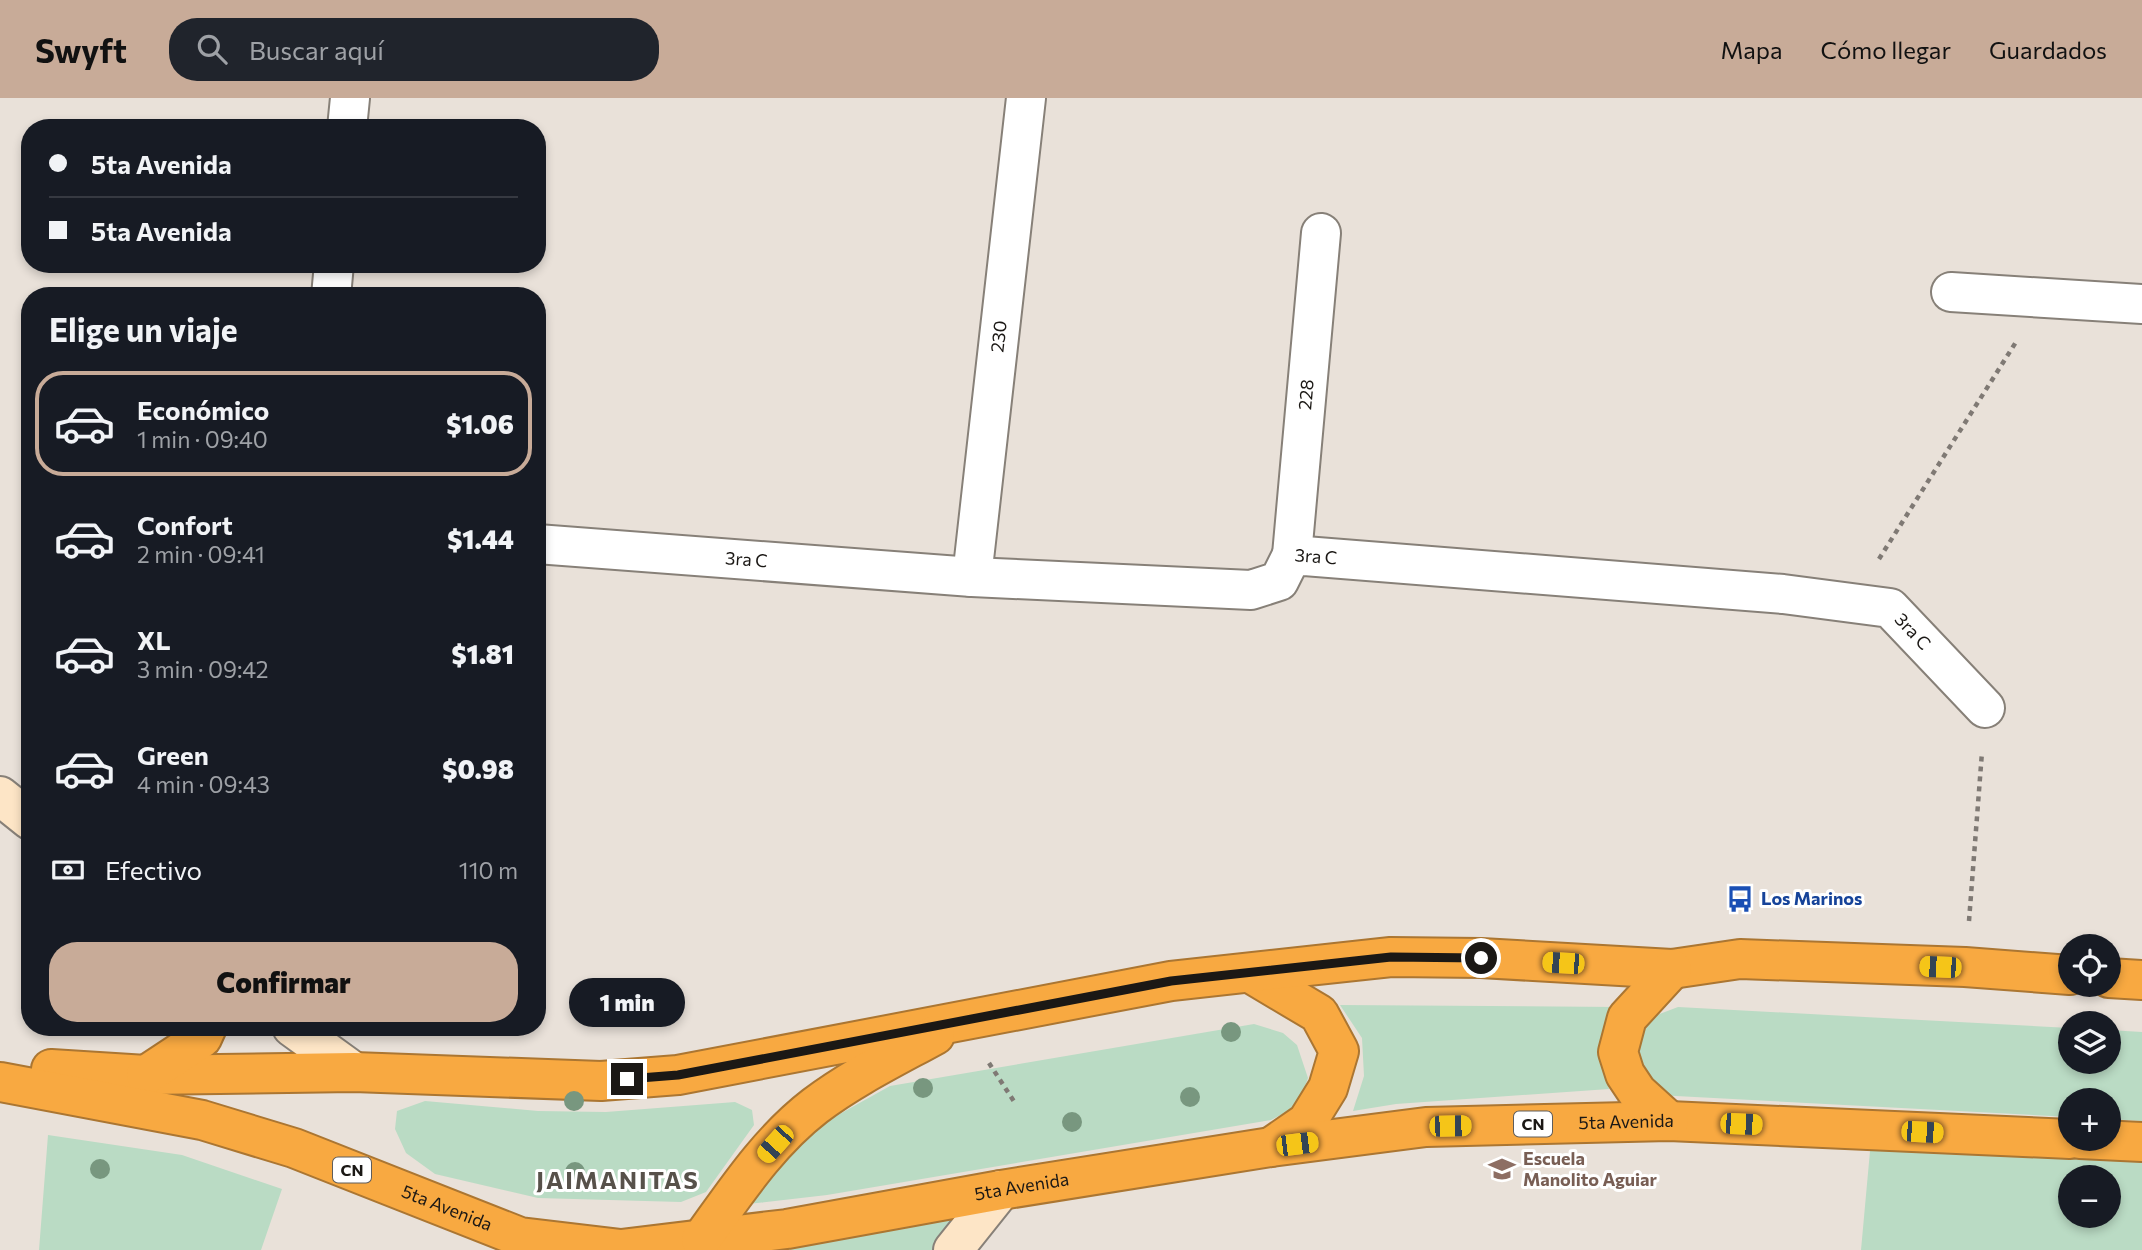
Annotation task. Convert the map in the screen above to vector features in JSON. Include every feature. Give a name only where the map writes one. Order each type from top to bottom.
[{"type":"highway","points":[[0,1066],[146,1076],[354,1072],[614,1080],[678,1075],[1171,981],[1391,957],[1481,958],[1672,969],[1741,959],[1965,967],[2058,974]]},
{"type":"highway","points":[[1670,1121],[1637,1092],[1625,1074],[1618,1052],[1627,1018],[1672,969]]},
{"type":"highway","points":[[1250,973],[1319,1014],[1339,1051],[1328,1088],[1307,1122],[1271,1147]]},
{"type":"highway","points":[[2121,979],[2142,980]]},
{"type":"highway","points":[[698,1245],[750,1172],[788,1130],[816,1106],[853,1081],[961,1020]]},
{"type":"highway","points":[[146,1076],[203,1036]]},
{"type":"highway","name":"5ta Avenida","points":[[0,1082],[202,1120],[294,1148],[526,1244],[621,1249],[698,1245],[1001,1190],[1271,1147],[1426,1127],[1670,1121],[2058,1138]]},
{"type":"highway","points":[[2121,1141],[2142,1142]]},
{"type":"street","points":[[348,119],[350,98]]},
{"type":"street","name":"230","points":[[972,577],[1026,98]]},
{"type":"street","name":"228","points":[[1293,555],[1321,233]]},
{"type":"street","points":[[1951,292],[2142,304]]},
{"type":"street","name":"3ra C","points":[[546,545],[972,577],[1251,590],[1279,581],[1293,555],[1783,594],[1890,608],[1985,708]]},
{"type":"street","points":[[0,796],[21,813]]},
{"type":"street","points":[[304,1036],[354,1072]]},
{"type":"street","points":[[953,1250],[1001,1190]]},
{"type":"path","points":[[1851,603],[2043,299]]},
{"type":"path","points":[[1965,967],[1985,708]]},
{"type":"green space","points":[[1340,1005],[1618,1007],[1601,1051],[1609,1089],[1396,1104],[1353,1111],[1364,1076],[1362,1038]]},
{"type":"green space","points":[[1678,1007],[2058,1027],[2058,1074],[2121,1074],[2121,1031],[2142,1032],[2142,1121],[2121,1120],[2121,1088],[2058,1088],[2058,1116],[1657,1095],[1637,1059],[1637,1040],[1649,1018]]},
{"type":"green space","points":[[1254,1024],[1283,1033],[1297,1045],[1308,1078],[1298,1106],[1271,1120],[827,1195],[739,1205],[820,1125],[890,1086]]},
{"type":"green space","points":[[425,1101],[538,1111],[606,1112],[735,1102],[752,1110],[754,1125],[706,1192],[681,1202],[538,1198],[435,1174],[406,1153],[395,1129],[397,1111]]},
{"type":"green space","points":[[1872,1129],[2058,1138],[2058,1151],[2121,1151],[2121,1141],[2142,1142],[2142,1250],[1861,1250]]},
{"type":"green space","points":[[48,1135],[182,1155],[282,1189],[261,1250],[39,1250]]},
{"type":"green space","points":[[1001,1190],[953,1250],[697,1250]]},
{"type":"place","name":"Los Marinos","points":[[1740,899]]},
{"type":"place","name":"Escuela Manolito Aguiar","points":[[1502,1169]]},
{"type":"district","name":"JAIMANITAS","points":[[618,1181]]},
{"type":"route","points":[[627,1079],[678,1075],[745,1060],[1171,981],[1391,957],[1481,958]]}]
